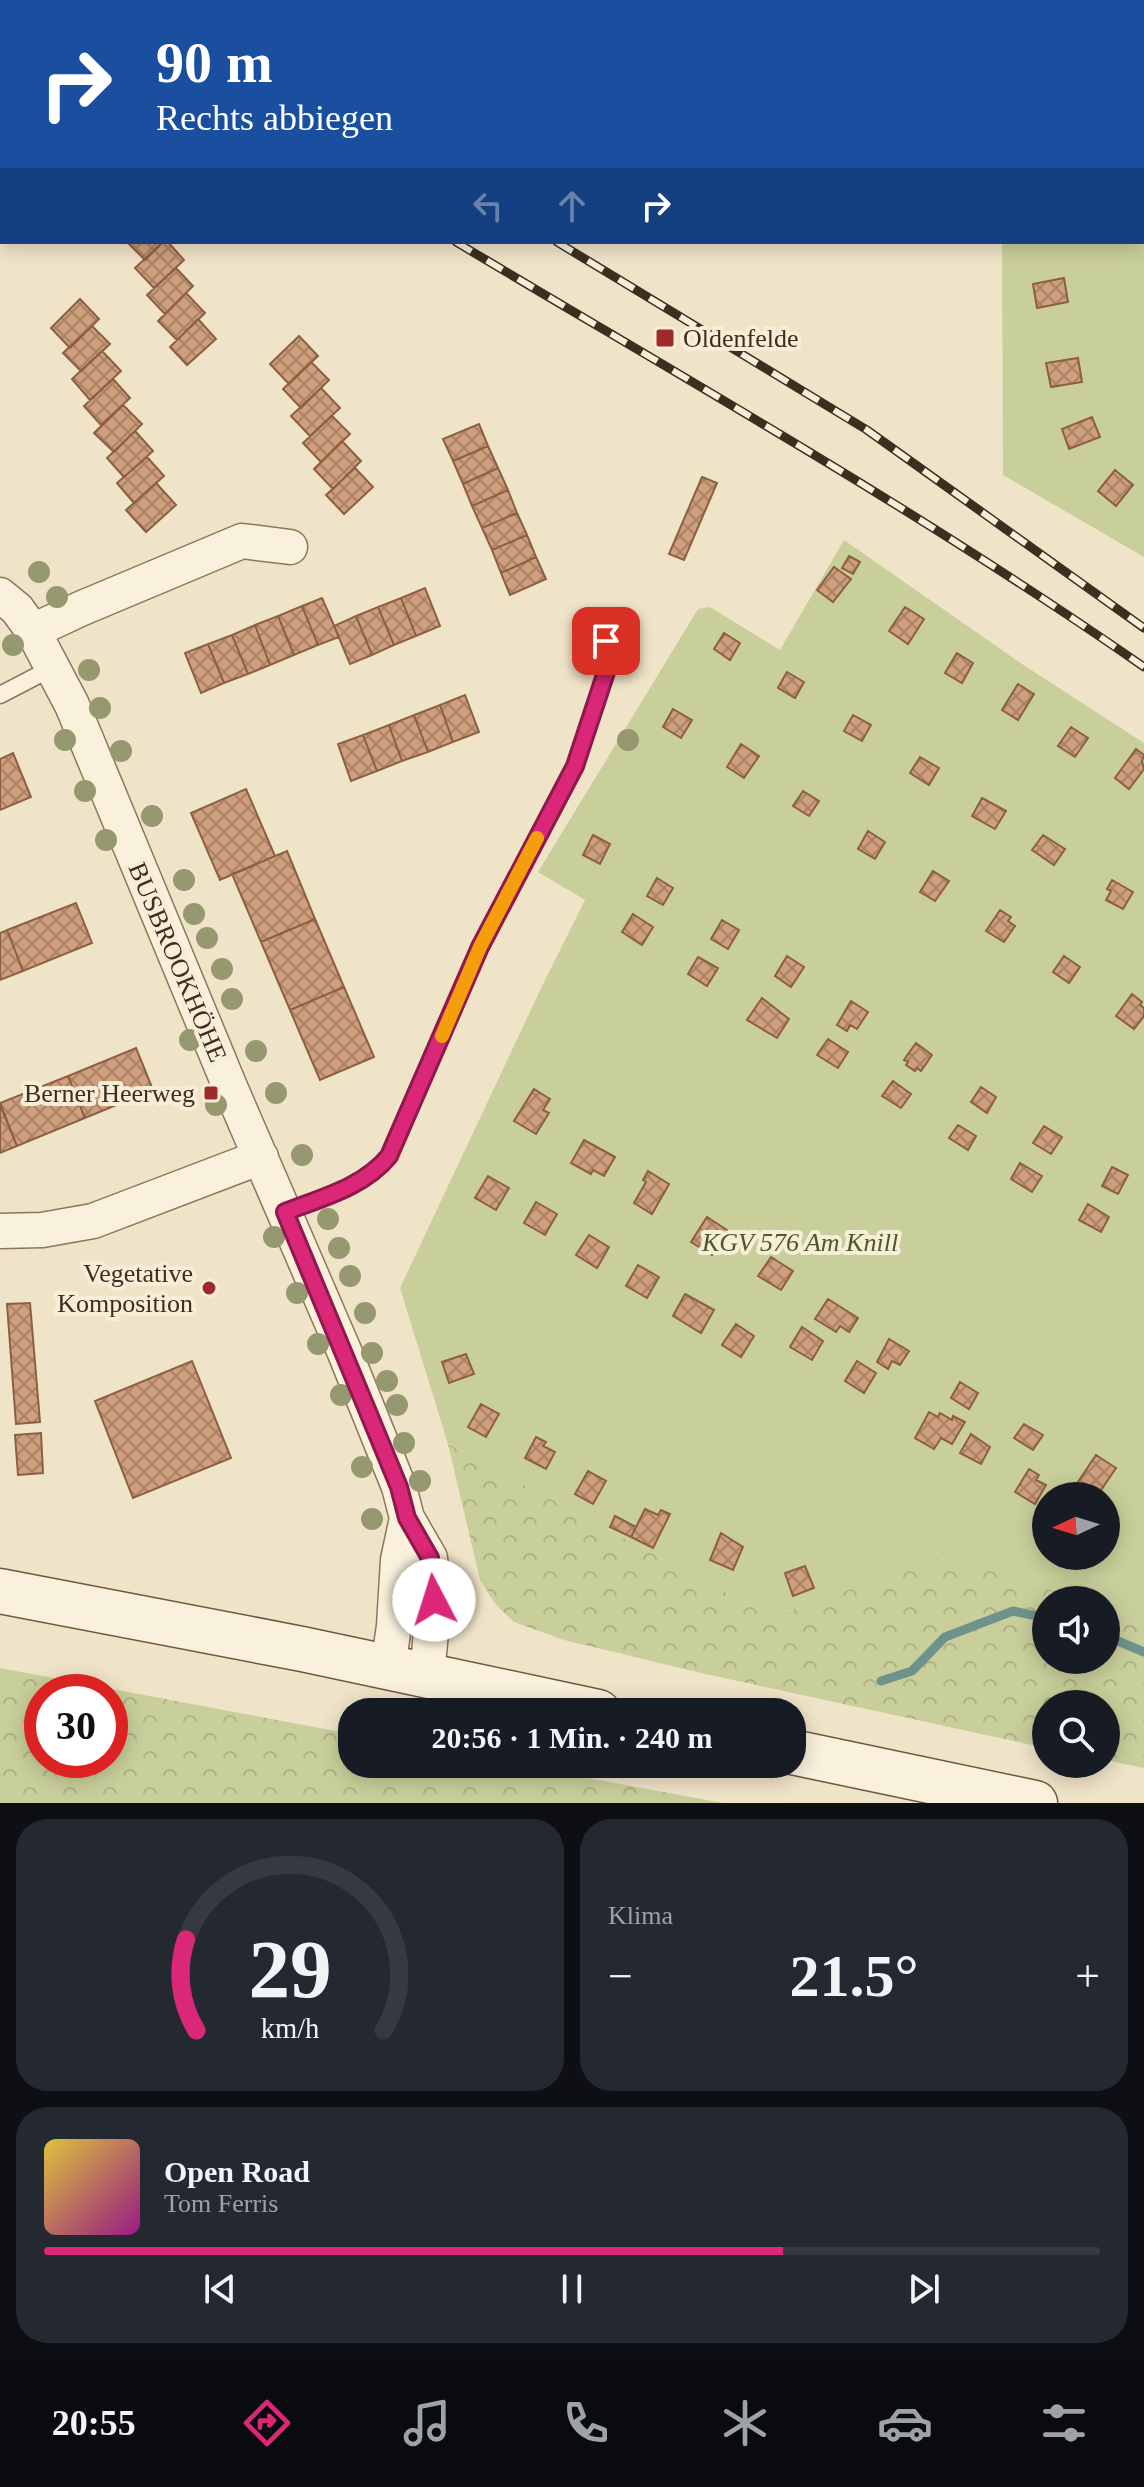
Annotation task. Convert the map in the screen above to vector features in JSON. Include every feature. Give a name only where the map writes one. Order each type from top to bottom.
[{"type":"main road","points":[[0,1591],[533,1698]]},
{"type":"main road","points":[[806,1755],[1035,1803]]},
{"type":"street","name":"BUSBROOKHÖHE","points":[[13,613],[80,609],[242,541],[290,547]]},
{"type":"street","name":"BUSBROOKHÖHE","points":[[13,613],[52,668],[72,705],[399,1487],[407,1518],[398,1560],[394,1626],[408,1671]]},
{"type":"street","points":[[0,1231],[42,1230],[93,1221],[261,1157]]},
{"type":"lane","points":[[285,1212],[360,1182],[379,1169],[389,1156],[480,947],[575,766],[611,657],[602,625]]},
{"type":"lane","points":[[0,695],[52,668]]},
{"type":"green space","points":[[1002,244],[1144,244],[1144,557],[1003,475]]},
{"type":"green space","name":"KGV 576 Am Knill","points":[[844,540],[1025,666],[1144,743],[1144,1620],[1120,1612],[1120,1586],[1038,1586],[944,1556],[772,1617],[448,1444],[400,1288],[585,900],[538,872],[698,609],[710,607],[780,650]]},
{"type":"green space","points":[[448,1444],[772,1617],[944,1555],[1039,1586],[1032,1586],[1032,1674],[1120,1674],[1120,1612],[1144,1620],[1144,1768],[1120,1763],[1120,1690],[1032,1690],[1032,1745],[564,1640],[514,1622],[496,1605],[480,1580]]},
{"type":"green space","points":[[0,1668],[32,1674],[24,1674],[24,1778],[128,1778],[128,1692],[338,1731],[338,1778],[588,1778],[723,1803],[0,1803]]},
{"type":"building","points":[[129,244],[161,244],[145,260]]},
{"type":"building","points":[[161,244],[170,244],[184,260],[154,288],[135,268]]},
{"type":"building","points":[[176,268],[193,286],[165,314],[147,295]]},
{"type":"building","points":[[1064,278],[1068,302],[1037,308],[1033,284]]},
{"type":"building","points":[[186,293],[205,313],[177,340],[158,321]]},
{"type":"building","points":[[80,299],[99,319],[70,348],[51,328]]},
{"type":"building","points":[[198,319],[216,339],[187,365],[170,347]]},
{"type":"building","points":[[92,326],[110,344],[81,371],[63,353]]},
{"type":"building","points":[[299,336],[318,356],[289,384],[270,364]]},
{"type":"building","points":[[102,351],[121,371],[90,400],[72,379]]},
{"type":"building","points":[[1078,358],[1082,382],[1051,387],[1046,363]]},
{"type":"building","points":[[311,362],[329,380],[301,408],[283,389]]},
{"type":"building","points":[[113,379],[130,398],[101,425],[84,406]]},
{"type":"building","points":[[321,388],[340,408],[310,436],[291,416]]},
{"type":"building","points":[[123,405],[142,424],[114,452],[94,433]]},
{"type":"building","points":[[332,416],[350,434],[321,462],[303,443]]},
{"type":"building","points":[[1092,417],[1100,437],[1069,449],[1062,429]]},
{"type":"building","points":[[479,424],[488,446],[453,461],[443,439]]},
{"type":"building","points":[[135,431],[153,451],[124,477],[107,458]]},
{"type":"building","points":[[342,441],[361,461],[333,489],[314,469]]},
{"type":"building","points":[[488,446],[498,468],[463,484],[453,461]]},
{"type":"building","points":[[147,457],[164,476],[134,503],[117,483]]},
{"type":"building","points":[[355,468],[373,487],[344,514],[326,495]]},
{"type":"building","points":[[498,468],[508,490],[472,506],[463,484]]},
{"type":"building","points":[[1115,470],[1133,485],[1116,506],[1098,491]]},
{"type":"building","points":[[702,477],[717,483],[684,560],[669,554]]},
{"type":"building","points":[[156,483],[176,505],[146,532],[126,510]]},
{"type":"building","points":[[508,490],[517,513],[482,528],[472,506]]},
{"type":"building","points":[[517,513],[527,535],[492,550],[482,528]]},
{"type":"building","points":[[527,535],[536,557],[501,573],[492,550]]},
{"type":"building","points":[[849,556],[860,562],[853,574],[842,568]]},
{"type":"building","points":[[536,557],[546,579],[510,595],[501,573]]},
{"type":"building","points":[[834,567],[851,579],[833,602],[817,590]]},
{"type":"building","points":[[425,588],[440,626],[416,636],[401,598]]},
{"type":"building","points":[[322,598],[339,637],[318,645],[302,606]]},
{"type":"building","points":[[401,598],[416,636],[394,645],[378,607]]},
{"type":"building","points":[[302,606],[318,645],[294,655],[278,616]]},
{"type":"building","points":[[378,607],[394,645],[372,655],[356,616]]},
{"type":"building","points":[[905,607],[924,619],[908,644],[889,631]]},
{"type":"building","points":[[278,616],[294,655],[270,665],[255,625]]},
{"type":"building","points":[[356,616],[372,655],[350,664],[334,626]]},
{"type":"building","points":[[255,625],[270,665],[248,674],[232,635]]},
{"type":"building","points":[[724,633],[740,643],[730,660],[714,649]]},
{"type":"building","points":[[232,635],[248,674],[224,683],[208,644]]},
{"type":"building","points":[[208,644],[224,683],[201,693],[185,653]]},
{"type":"building","points":[[957,653],[973,663],[962,683],[945,673]]},
{"type":"building","points":[[787,672],[804,682],[795,698],[778,688]]},
{"type":"building","points":[[1018,684],[1034,694],[1018,720],[1002,710]]},
{"type":"building","points":[[465,695],[479,732],[453,742],[440,705]]},
{"type":"building","points":[[440,705],[453,742],[428,752],[414,715]]},
{"type":"building","points":[[673,709],[692,720],[681,738],[663,727]]},
{"type":"building","points":[[414,715],[428,752],[402,761],[389,725]]},
{"type":"building","points":[[853,715],[871,725],[862,741],[844,731]]},
{"type":"building","points":[[389,725],[402,761],[377,771],[363,735]]},
{"type":"building","points":[[1071,727],[1088,738],[1075,757],[1058,746]]},
{"type":"building","points":[[363,735],[377,771],[351,781],[338,744]]},
{"type":"building","points":[[741,744],[759,756],[744,778],[727,767]]},
{"type":"building","points":[[1136,749],[1144,755],[1144,769],[1129,789],[1115,778]]},
{"type":"building","points":[[13,753],[31,797],[0,810],[0,759]]},
{"type":"building","points":[[920,757],[939,768],[929,785],[910,773]]},
{"type":"building","points":[[246,789],[275,856],[220,880],[191,813]]},
{"type":"building","points":[[803,791],[819,801],[809,816],[793,806]]},
{"type":"building","points":[[982,798],[1006,811],[995,829],[972,816]]},
{"type":"building","points":[[868,831],[885,842],[875,859],[858,849]]},
{"type":"building","points":[[593,835],[610,844],[600,864],[583,855]]},
{"type":"building","points":[[1043,835],[1065,849],[1054,865],[1032,850]]},
{"type":"building","points":[[287,851],[315,919],[261,942],[232,874]]},
{"type":"building","points":[[933,871],[949,881],[935,901],[920,892]]},
{"type":"building","points":[[657,878],[673,888],[663,905],[647,896]]},
{"type":"building","points":[[1112,880],[1133,892],[1123,909],[1106,900]]},
{"type":"building","points":[[76,903],[92,943],[23,971],[7,930]]},
{"type":"building","points":[[1000,910],[1011,917],[1008,921],[1015,926],[1004,942],[986,931]]},
{"type":"building","points":[[633,914],[653,927],[642,945],[622,932]]},
{"type":"building","points":[[315,919],[344,987],[290,1010],[261,942]]},
{"type":"building","points":[[722,920],[739,930],[728,949],[711,939]]},
{"type":"building","points":[[7,930],[23,971],[0,980],[0,933]]},
{"type":"building","points":[[787,956],[804,967],[791,987],[775,976]]},
{"type":"building","points":[[1064,956],[1080,967],[1069,983],[1053,972]]},
{"type":"building","points":[[698,957],[718,968],[707,986],[688,974]]},
{"type":"building","points":[[344,987],[374,1057],[320,1080],[290,1010]]},
{"type":"building","points":[[1132,994],[1144,1008],[1144,1016],[1134,1029],[1116,1016]]},
{"type":"building","points":[[762,998],[789,1019],[777,1038],[747,1020]]},
{"type":"building","points":[[851,1001],[868,1012],[857,1029],[850,1025],[847,1031],[837,1025]]},
{"type":"building","points":[[828,1039],[848,1052],[838,1068],[817,1055]]},
{"type":"building","points":[[916,1043],[932,1055],[921,1071],[917,1068],[915,1071],[904,1060]]},
{"type":"building","points":[[136,1048],[153,1090],[85,1118],[68,1076]]},
{"type":"building","points":[[68,1076],[85,1118],[17,1146],[0,1103]]},
{"type":"building","points":[[893,1081],[911,1094],[901,1108],[882,1096]]},
{"type":"building","points":[[981,1087],[996,1097],[987,1113],[971,1102]]},
{"type":"building","points":[[534,1089],[550,1099],[543,1110],[549,1113],[536,1134],[514,1121]]},
{"type":"building","points":[[0,1105],[17,1146],[0,1153]]},
{"type":"building","points":[[958,1125],[976,1136],[968,1150],[949,1138]]},
{"type":"building","points":[[1044,1126],[1062,1137],[1051,1154],[1033,1143]]},
{"type":"building","points":[[584,1140],[615,1157],[604,1176],[593,1170],[591,1174],[571,1163]]},
{"type":"building","points":[[1020,1163],[1042,1176],[1032,1192],[1011,1179]]},
{"type":"building","points":[[1112,1167],[1128,1175],[1118,1194],[1102,1186]]},
{"type":"building","points":[[648,1171],[669,1184],[652,1214],[634,1203],[646,1182],[643,1180]]},
{"type":"building","points":[[488,1176],[509,1188],[496,1210],[475,1198]]},
{"type":"building","points":[[536,1202],[557,1214],[545,1235],[524,1223]]},
{"type":"building","points":[[1088,1204],[1109,1217],[1101,1232],[1079,1220]]},
{"type":"building","points":[[707,1217],[727,1230],[712,1255],[691,1242]]},
{"type":"building","points":[[589,1235],[609,1247],[597,1268],[576,1255]]},
{"type":"building","points":[[771,1257],[793,1271],[781,1290],[758,1276]]},
{"type":"building","points":[[638,1265],[659,1277],[647,1298],[626,1286]]},
{"type":"building","points":[[685,1294],[714,1310],[701,1333],[673,1316]]},
{"type":"building","points":[[828,1299],[858,1318],[849,1332],[840,1326],[836,1332],[815,1319]]},
{"type":"building","points":[[30,1303],[40,1422],[16,1424],[7,1304]]},
{"type":"building","points":[[736,1324],[754,1336],[741,1357],[722,1345]]},
{"type":"building","points":[[802,1327],[823,1341],[812,1360],[790,1347]]},
{"type":"building","points":[[889,1339],[909,1351],[900,1365],[892,1361],[888,1369],[877,1362]]},
{"type":"building","points":[[466,1354],[474,1374],[449,1383],[442,1362]]},
{"type":"building","points":[[192,1361],[231,1458],[133,1498],[95,1401]]},
{"type":"building","points":[[857,1361],[876,1373],[864,1393],[845,1381]]},
{"type":"building","points":[[960,1382],[978,1393],[969,1409],[951,1398]]},
{"type":"building","points":[[481,1404],[499,1414],[486,1437],[468,1427]]},
{"type":"building","points":[[929,1412],[938,1417],[940,1413],[952,1420],[953,1416],[965,1422],[952,1444],[941,1438],[934,1449],[915,1438]]},
{"type":"building","points":[[1024,1424],[1043,1435],[1033,1450],[1014,1438]]},
{"type":"building","points":[[41,1433],[43,1473],[18,1475],[15,1435]]},
{"type":"building","points":[[971,1434],[990,1447],[981,1464],[960,1453]]},
{"type":"building","points":[[536,1437],[546,1442],[543,1446],[555,1452],[546,1469],[525,1458]]},
{"type":"building","points":[[1096,1455],[1116,1468],[1106,1482],[1078,1482]]},
{"type":"building","points":[[1029,1469],[1039,1475],[1036,1480],[1040,1482],[1032,1482],[1032,1502],[1015,1492]]},
{"type":"building","points":[[588,1471],[606,1481],[593,1504],[575,1494]]},
{"type":"building","points":[[645,1509],[658,1515],[661,1510],[670,1514],[653,1548],[631,1537]]},
{"type":"building","points":[[615,1516],[636,1527],[631,1537],[610,1527]]},
{"type":"building","points":[[721,1533],[743,1547],[733,1570],[710,1560]]},
{"type":"building","points":[[805,1566],[814,1588],[793,1596],[785,1573]]},
{"type":"waterway","points":[[881,1681],[912,1671],[945,1637],[1013,1611],[1032,1615]]},
{"type":"waterway","points":[[1120,1642],[1144,1652]]},
{"type":"railway","points":[[459,244],[890,501],[1144,667]]},
{"type":"railway","points":[[560,244],[867,430],[1144,628]]},
{"type":"slow traffic","points":[[442,1036],[480,947],[537,838]]},
{"type":"place","name":"Oldenfelde","points":[[665,338]]},
{"type":"place","name":"Berner Heerweg","points":[[211,1093]]},
{"type":"place","name":"Vegetative Komposition","points":[[209,1288]]},
{"type":"route","points":[[434,1600],[430,1558],[407,1518],[399,1487],[285,1212],[360,1182],[379,1169],[389,1156],[480,947],[575,766],[611,657],[606,641]]}]
